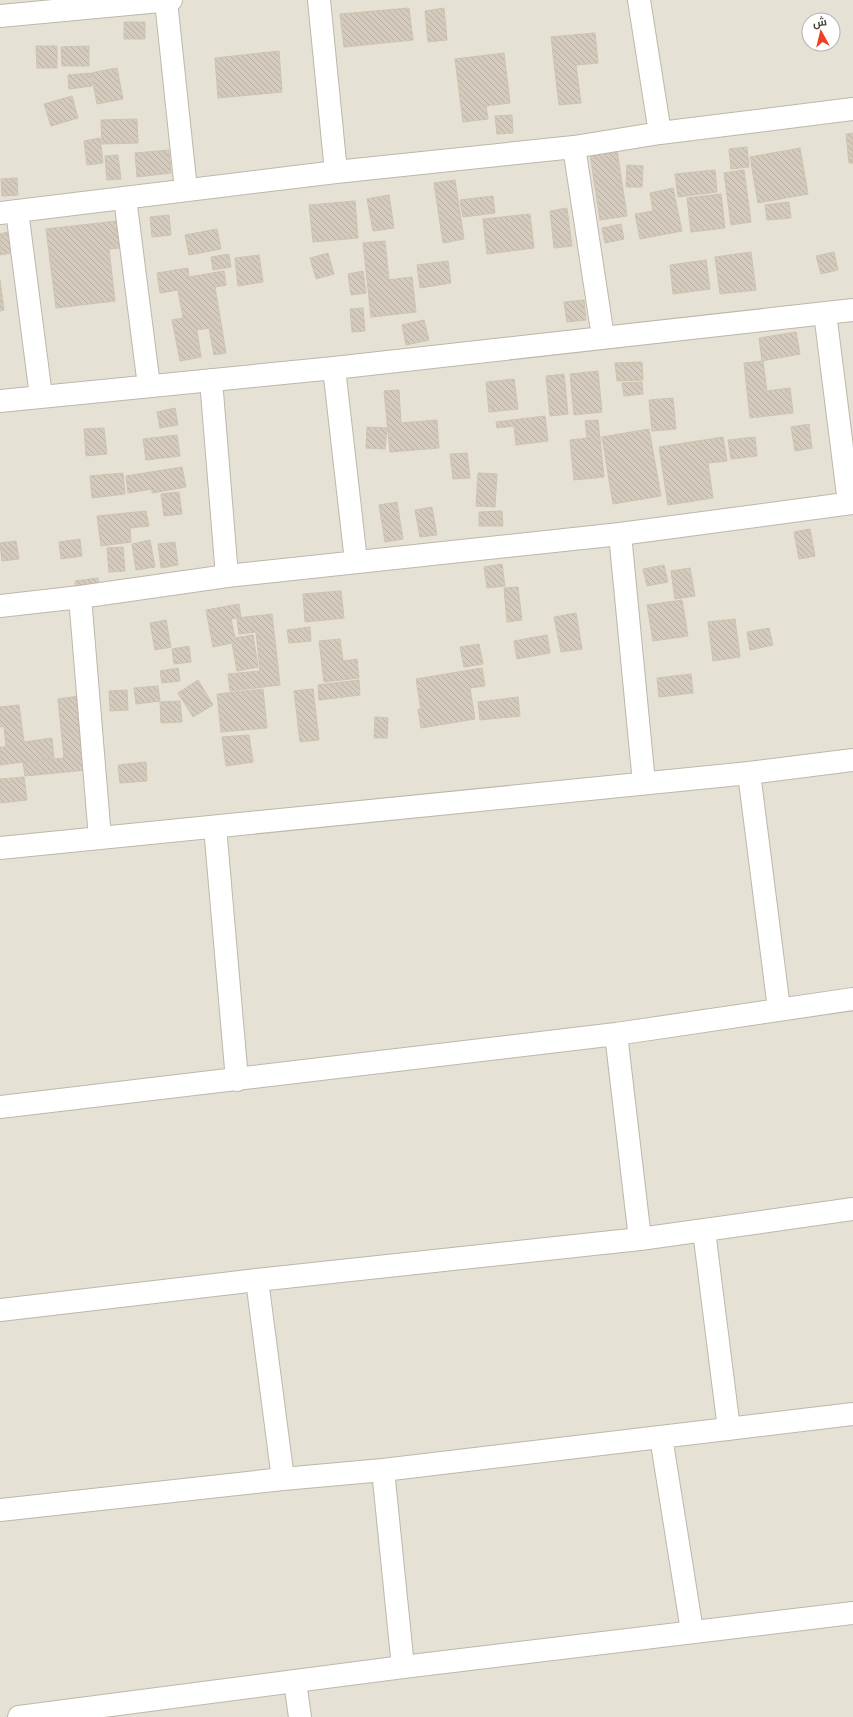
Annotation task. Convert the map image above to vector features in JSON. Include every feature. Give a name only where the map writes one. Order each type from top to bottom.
[{"type":"street","points":[[3,11],[168,0],[186,190]]},
{"type":"street","points":[[319,0],[336,172]]},
{"type":"street","points":[[639,0],[660,133]]},
{"type":"street","points":[[42,396],[9,212],[336,172],[574,147],[660,133],[853,109]]},
{"type":"street","points":[[574,147],[603,337]]},
{"type":"street","points":[[125,198],[149,386]]},
{"type":"street","points":[[0,401],[334,368],[853,310]]},
{"type":"street","points":[[0,606],[80,597],[227,576],[356,561],[620,534],[851,503],[825,313]]},
{"type":"street","points":[[334,368],[356,561]]},
{"type":"street","points":[[211,380],[227,576]]},
{"type":"street","points":[[620,534],[644,783]]},
{"type":"street","points":[[80,597],[100,838]]},
{"type":"street","points":[[0,848],[749,773],[853,760]]},
{"type":"street","points":[[749,773],[779,1009]]},
{"type":"street","points":[[215,827],[237,1080]]},
{"type":"street","points":[[0,1107],[616,1034],[853,999]]},
{"type":"street","points":[[616,1034],[640,1240]]},
{"type":"street","points":[[0,1310],[257,1280],[640,1240],[704,1232],[853,1209]]},
{"type":"street","points":[[704,1232],[729,1429]]},
{"type":"street","points":[[257,1280],[283,1479]]},
{"type":"street","points":[[0,1510],[283,1479],[383,1470],[853,1414]]},
{"type":"street","points":[[661,1437],[692,1631]]},
{"type":"street","points":[[383,1470],[403,1667]]},
{"type":"street","points":[[19,1717],[403,1667],[692,1631],[853,1613]]},
{"type":"street","points":[[295,1682],[300,1717]]},
{"type":"shaded area","points":[[0,0],[853,0],[853,1717],[0,1717]]},
{"type":"building","points":[[409,8],[413,40],[344,47],[340,14]]},
{"type":"building","points":[[444,8],[447,40],[428,42],[425,11]]},
{"type":"building","points":[[124,22],[145,22],[145,39],[124,39]]},
{"type":"building","points":[[595,33],[598,63],[576,65],[581,103],[559,105],[551,37]]},
{"type":"building","points":[[36,46],[57,46],[57,68],[37,68]]},
{"type":"building","points":[[89,46],[89,66],[62,66],[61,47]]},
{"type":"building","points":[[279,51],[282,92],[218,98],[215,58]]},
{"type":"building","points":[[504,53],[510,103],[486,106],[488,119],[463,122],[455,59]]},
{"type":"building","points":[[117,68],[123,99],[97,104],[91,73]]},
{"type":"building","points":[[90,73],[92,86],[69,89],[68,75]]},
{"type":"building","points":[[72,96],[78,118],[51,126],[44,104]]},
{"type":"building","points":[[512,115],[513,133],[497,134],[495,116]]},
{"type":"building","points":[[137,119],[138,143],[102,144],[101,120]]},
{"type":"building","points":[[853,133],[853,163],[849,163],[846,134]]},
{"type":"building","points":[[100,138],[103,163],[87,165],[84,141]]},
{"type":"building","points":[[747,147],[749,167],[731,169],[729,149]]},
{"type":"building","points":[[800,148],[808,194],[758,203],[750,157]]},
{"type":"building","points":[[169,150],[171,173],[137,177],[135,153]]},
{"type":"building","points":[[617,150],[627,216],[600,220],[590,154]]},
{"type":"building","points":[[118,155],[121,179],[107,180],[105,156]]},
{"type":"building","points":[[627,165],[643,166],[642,187],[626,187]]},
{"type":"building","points":[[715,170],[717,192],[678,197],[675,174]]},
{"type":"building","points":[[744,170],[751,222],[731,225],[724,173]]},
{"type":"building","points":[[17,178],[18,195],[2,196],[1,179]]},
{"type":"building","points":[[455,180],[464,239],[443,243],[434,183]]},
{"type":"building","points":[[673,188],[682,231],[640,239],[635,214],[653,211],[650,193]]},
{"type":"building","points":[[721,194],[725,228],[691,232],[687,198]]},
{"type":"building","points":[[389,195],[394,228],[373,231],[367,199]]},
{"type":"building","points":[[493,196],[495,213],[463,217],[460,200]]},
{"type":"building","points":[[355,201],[358,238],[313,242],[309,205]]},
{"type":"building","points":[[789,202],[791,218],[767,220],[765,205]]},
{"type":"building","points":[[567,208],[572,246],[554,248],[550,211]]},
{"type":"building","points":[[530,214],[534,248],[487,254],[483,219]]},
{"type":"building","points":[[169,215],[171,235],[152,237],[150,217]]},
{"type":"building","points":[[117,221],[120,248],[109,249],[115,301],[56,308],[46,229]]},
{"type":"building","points":[[621,224],[624,239],[605,243],[602,228]]},
{"type":"building","points":[[217,229],[221,249],[189,255],[185,235]]},
{"type":"building","points":[[12,231],[16,252],[0,255],[0,234]]},
{"type":"building","points":[[385,241],[389,280],[412,277],[416,312],[371,317],[363,243]]},
{"type":"building","points":[[751,252],[756,290],[720,294],[715,257]]},
{"type":"building","points":[[834,252],[838,270],[821,274],[816,256]]},
{"type":"building","points":[[328,253],[334,274],[316,279],[310,258]]},
{"type":"building","points":[[229,254],[231,267],[213,270],[211,257]]},
{"type":"building","points":[[259,255],[263,282],[238,286],[235,258]]},
{"type":"building","points":[[706,260],[710,289],[673,294],[670,265]]},
{"type":"building","points":[[448,261],[451,283],[420,288],[417,265]]},
{"type":"building","points":[[188,268],[189,277],[224,271],[226,285],[215,287],[226,353],[214,355],[209,328],[197,330],[201,357],[180,361],[172,320],[183,318],[178,290],[160,293],[157,273]]},
{"type":"building","points":[[363,271],[366,293],[351,295],[348,274]]},
{"type":"building","points":[[0,280],[4,310],[0,311]]},
{"type":"building","points":[[584,300],[586,320],[567,322],[564,302]]},
{"type":"building","points":[[363,308],[365,331],[352,332],[350,309]]},
{"type":"building","points":[[424,320],[429,340],[406,345],[402,325]]},
{"type":"building","points":[[796,332],[800,354],[762,361],[759,338]]},
{"type":"building","points":[[763,361],[767,391],[790,388],[793,413],[750,418],[744,363]]},
{"type":"building","points":[[642,362],[643,380],[617,381],[615,363]]},
{"type":"building","points":[[598,371],[602,412],[574,415],[570,374]]},
{"type":"building","points":[[564,374],[568,414],[550,416],[546,376]]},
{"type":"building","points":[[514,379],[518,409],[489,412],[486,382]]},
{"type":"building","points":[[642,382],[643,394],[624,396],[622,383]]},
{"type":"building","points":[[399,390],[401,423],[437,420],[439,448],[390,452],[384,391]]},
{"type":"building","points":[[673,398],[676,429],[652,431],[649,400]]},
{"type":"building","points":[[175,408],[178,425],[160,428],[157,412]]},
{"type":"building","points":[[545,416],[548,441],[516,445],[514,426],[497,428],[496,422]]},
{"type":"building","points":[[598,420],[604,477],[574,480],[570,440],[587,438],[585,421]]},
{"type":"building","points":[[809,424],[812,448],[795,451],[791,427]]},
{"type":"building","points":[[367,427],[387,428],[385,449],[366,448]]},
{"type":"building","points":[[104,428],[107,454],[86,456],[84,429]]},
{"type":"building","points":[[649,429],[661,496],[613,504],[602,437]]},
{"type":"building","points":[[177,435],[180,456],[146,460],[143,439]]},
{"type":"building","points":[[723,437],[727,461],[708,463],[713,498],[668,505],[659,447]]},
{"type":"building","points":[[755,437],[757,456],[731,459],[728,440]]},
{"type":"building","points":[[467,453],[470,478],[453,479],[450,454]]},
{"type":"building","points":[[182,467],[186,487],[152,493],[152,489],[128,493],[126,476]]},
{"type":"building","points":[[123,473],[125,494],[92,498],[90,476]]},
{"type":"building","points":[[478,473],[497,474],[495,507],[476,506]]},
{"type":"building","points":[[179,492],[182,514],[164,516],[161,494]]},
{"type":"building","points":[[397,502],[403,539],[385,542],[379,505]]},
{"type":"building","points":[[432,507],[437,535],[420,537],[415,510]]},
{"type":"building","points":[[146,511],[149,526],[130,528],[131,542],[101,546],[97,516]]},
{"type":"building","points":[[502,511],[503,526],[479,526],[479,512]]},
{"type":"building","points":[[810,529],[815,556],[799,559],[794,532]]},
{"type":"building","points":[[80,539],[82,556],[61,559],[59,542]]},
{"type":"building","points":[[150,540],[155,567],[136,570],[132,544]]},
{"type":"building","points":[[16,541],[19,559],[2,561],[0,543]]},
{"type":"building","points":[[175,542],[178,565],[161,568],[158,544]]},
{"type":"building","points":[[123,547],[125,571],[109,572],[107,548]]},
{"type":"building","points":[[502,564],[505,586],[487,588],[484,567]]},
{"type":"building","points":[[664,565],[668,582],[647,586],[643,569]]},
{"type":"building","points":[[690,568],[695,596],[675,599],[671,571]]},
{"type":"building","points":[[98,578],[100,593],[77,597],[75,581]]},
{"type":"building","points":[[518,587],[522,620],[507,622],[504,588]]},
{"type":"building","points":[[341,591],[344,618],[305,622],[303,594]]},
{"type":"building","points":[[682,600],[688,636],[653,641],[647,605]]},
{"type":"building","points":[[239,604],[241,617],[231,619],[235,638],[253,635],[258,667],[237,671],[232,643],[213,647],[206,610]]},
{"type":"building","points":[[576,613],[582,649],[561,652],[554,617]]},
{"type":"building","points":[[272,614],[280,685],[230,691],[228,674],[260,671],[256,632],[239,634],[237,618]]},
{"type":"building","points":[[735,619],[740,657],[713,661],[708,622]]},
{"type":"building","points":[[166,620],[171,647],[155,650],[150,623]]},
{"type":"building","points":[[310,627],[311,641],[289,643],[287,630]]},
{"type":"building","points":[[769,628],[773,645],[750,650],[747,632]]},
{"type":"building","points":[[547,635],[550,653],[517,659],[514,641]]},
{"type":"building","points":[[340,639],[343,661],[357,659],[359,678],[324,682],[319,641]]},
{"type":"building","points":[[479,644],[483,664],[464,667],[460,647]]},
{"type":"building","points":[[189,646],[191,662],[174,664],[172,649]]},
{"type":"building","points":[[178,668],[180,681],[162,683],[160,671]]},
{"type":"building","points":[[482,668],[485,686],[470,688],[475,719],[421,728],[418,709],[421,709],[416,679]]},
{"type":"building","points":[[691,674],[693,693],[659,697],[657,678]]},
{"type":"building","points":[[198,680],[213,705],[193,717],[178,693]]},
{"type":"building","points":[[359,680],[360,695],[319,700],[318,685]]},
{"type":"building","points":[[158,686],[160,701],[136,704],[134,688]]},
{"type":"building","points":[[263,689],[267,728],[221,732],[217,694]]},
{"type":"building","points":[[313,689],[319,740],[300,742],[294,691]]},
{"type":"building","points":[[127,690],[128,710],[110,711],[109,691]]},
{"type":"building","points":[[79,696],[86,770],[25,776],[23,762],[64,758],[58,699]]},
{"type":"building","points":[[518,697],[520,716],[480,720],[478,702]]},
{"type":"building","points":[[180,701],[182,722],[161,723],[160,702]]},
{"type":"building","points":[[19,705],[24,742],[52,738],[54,758],[0,765],[0,747],[6,747],[4,726],[0,727],[0,707]]},
{"type":"building","points":[[375,717],[388,718],[387,738],[374,738]]},
{"type":"building","points":[[249,735],[253,762],[226,766],[222,737]]},
{"type":"building","points":[[146,762],[147,781],[120,783],[118,765]]},
{"type":"building","points":[[24,777],[27,800],[0,803],[0,779]]}]
